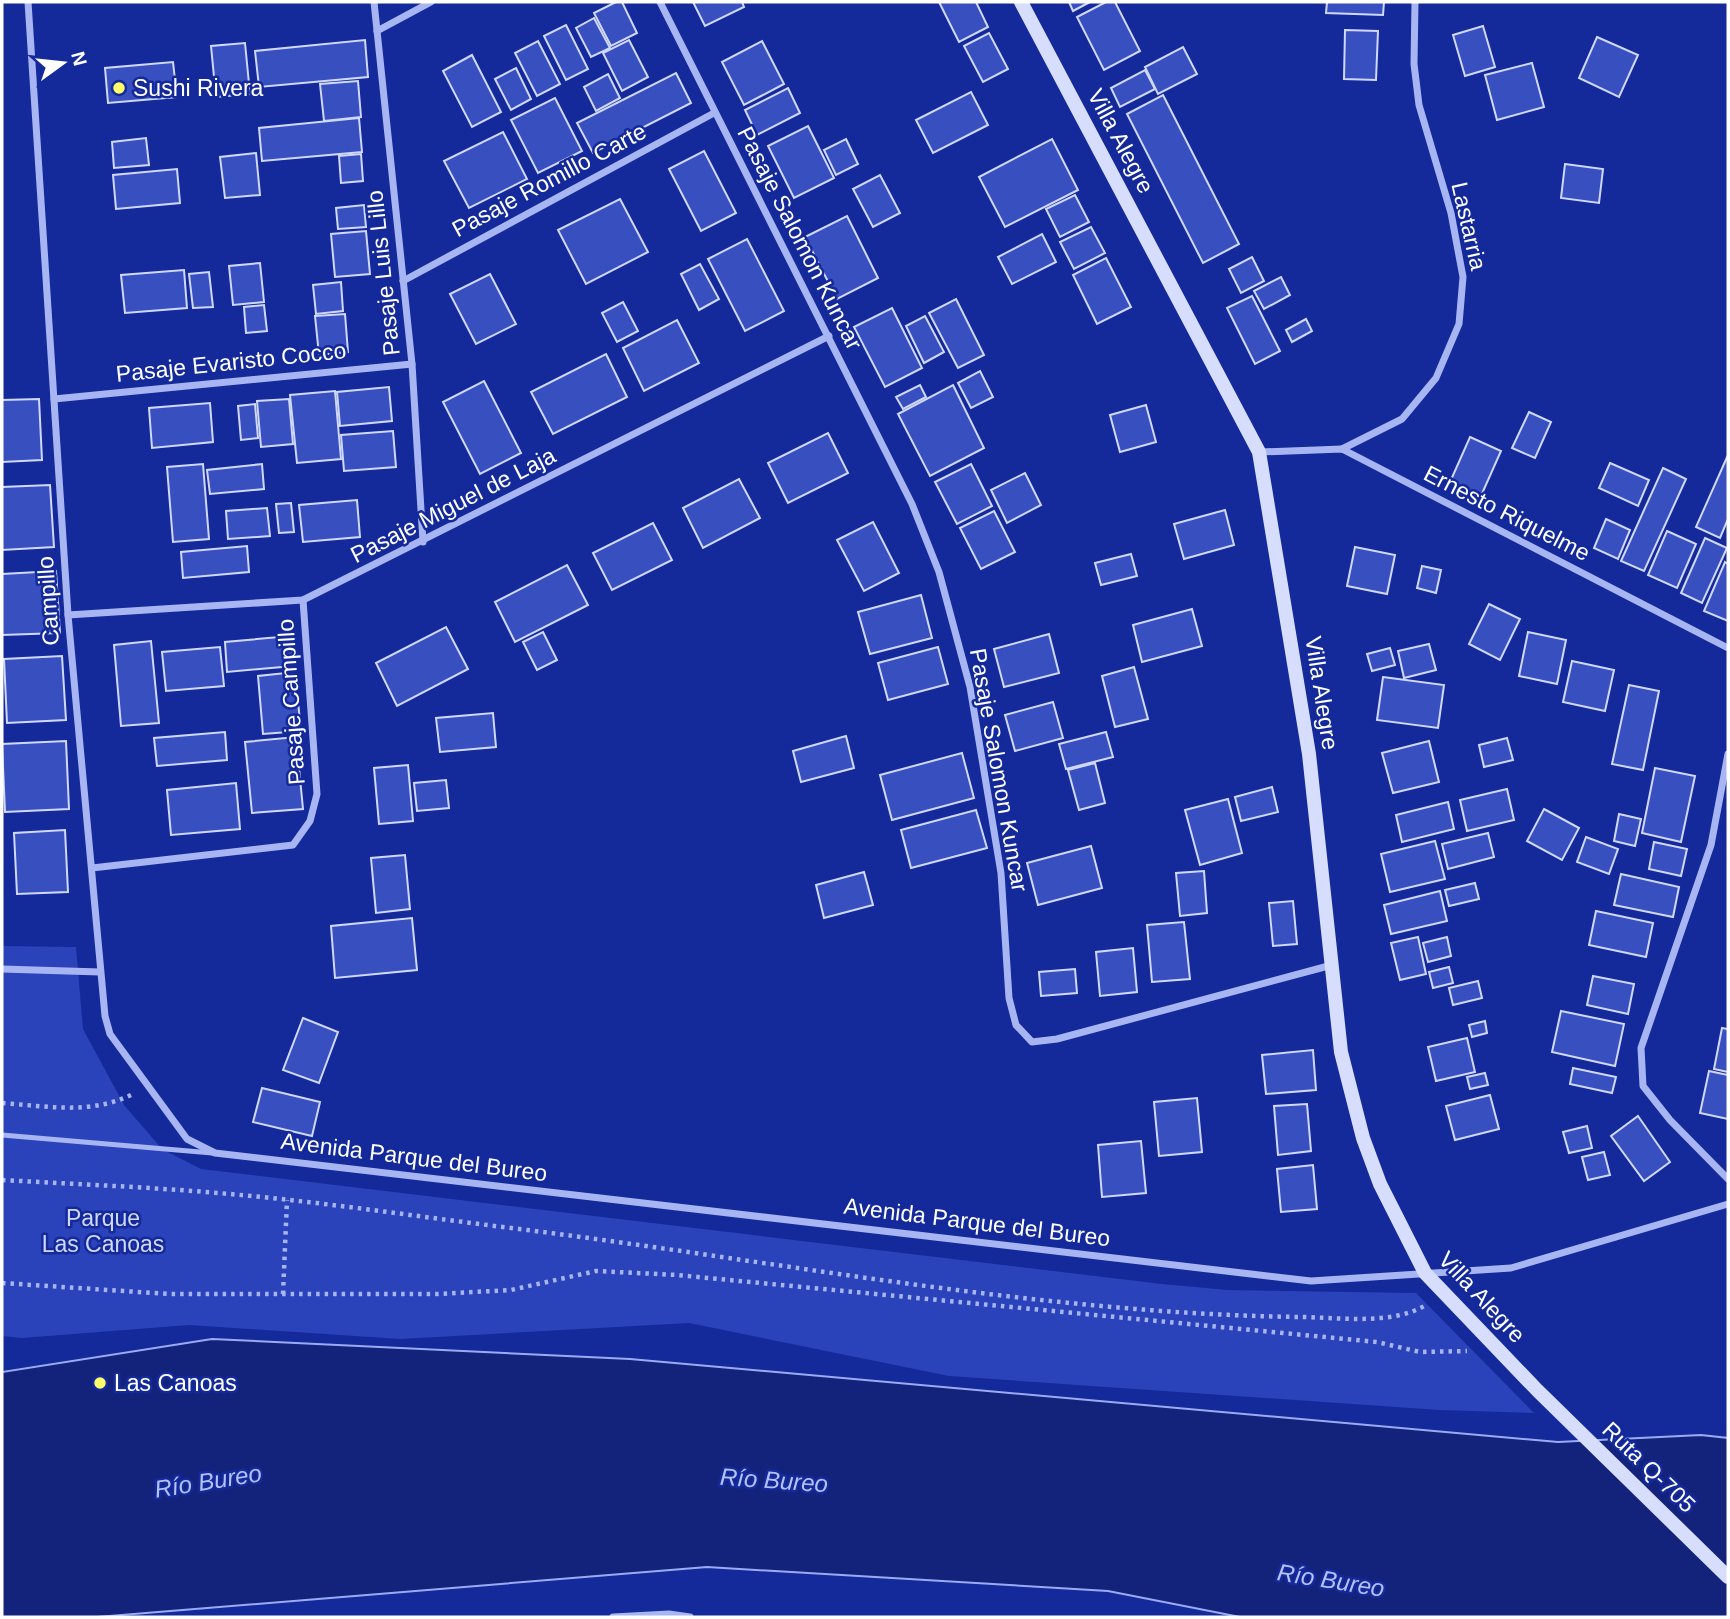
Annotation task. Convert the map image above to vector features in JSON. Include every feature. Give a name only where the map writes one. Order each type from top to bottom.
[{"type":"main road","name":"Villa Alegre","points":[[1021,2],[1259,452],[1309,754],[1341,1052],[1363,1138],[1390,1207],[1425,1273],[1537,1390]]},
{"type":"main road","name":"Ruta Q-705","points":[[1537,1390],[1728,1577]]},
{"type":"street","name":"Campillo","points":[[28,2],[68,615],[100,972],[110,1034],[187,1139],[215,1153]]},
{"type":"street","name":"Pasaje Luis Lillo","points":[[374,2],[412,363],[424,542]]},
{"type":"street","points":[[377,31],[430,2]]},
{"type":"street","name":"Pasaje Salomon Kuncar","points":[[660,2],[912,504],[943,585],[975,714],[1001,873],[1009,998],[1016,1025],[1031,1042],[1057,1039],[1332,964]]},
{"type":"street","name":"Lastarria","points":[[1342,449],[1402,419],[1436,378],[1459,324],[1463,277],[1451,213],[1419,105],[1414,64],[1415,2]]},
{"type":"street","name":"Pasaje Romillo Carte","points":[[403,281],[714,113]]},
{"type":"street","name":"Pasaje Miguel de Laja","points":[[68,615],[303,600],[424,542],[829,336]]},
{"type":"street","name":"Pasaje Evaristo Cocco","points":[[54,400],[412,363]]},
{"type":"street","name":"Ernesto Riquelme","points":[[1259,452],[1342,449],[1728,648]]},
{"type":"street","name":"Pasaje Campillo","points":[[92,867],[293,845],[310,821],[317,794],[303,600]]},
{"type":"street","points":[[1728,754],[1711,845],[1642,1048],[1643,1086],[1670,1120],[1728,1179]]},
{"type":"street","points":[[2,969],[100,972]]},
{"type":"street","name":"Avenida Parque del Bureo","points":[[215,1153],[1311,1281],[1511,1268],[1728,1204]]},
{"type":"street","points":[[613,1617],[669,1614],[690,1617]]},
{"type":"lane","points":[[2,1135],[215,1153]]},
{"type":"path","points":[[2,1103],[108,1106],[148,1087]]},
{"type":"path","points":[[2,1180],[218,1193],[287,1200],[537,1231],[867,1280],[1140,1309],[1254,1316],[1364,1317],[1402,1315],[1420,1308],[1444,1293]]},
{"type":"path","points":[[283,1294],[287,1200]]},
{"type":"path","points":[[2,1283],[169,1294],[450,1294],[511,1290],[596,1271],[677,1275],[1377,1342],[1420,1352],[1499,1350]]},
{"type":"green space","name":"Parque Las Canoas","points":[[2,946],[76,947],[83,1029],[124,1105],[162,1149],[201,1169],[1162,1284],[1228,1290],[1416,1293],[1534,1413],[1439,1410],[949,1376],[689,1323],[400,1339],[189,1325],[22,1338],[2,1336]]},
{"type":"water","name":"Río Bureo","points":[[212,1339],[630,1359],[1558,1442],[1701,1435],[1728,1438],[1728,1617],[1240,1617],[1108,1591],[707,1567],[97,1617],[2,1617],[2,1372]]},
{"type":"building","points":[[616,2],[622,2],[637,33],[611,46],[594,13]]},
{"type":"building","points":[[693,2],[742,2],[744,7],[705,26]]},
{"type":"building","points":[[939,2],[976,2],[988,27],[959,42]]},
{"type":"building","points":[[1069,2],[1090,2],[1073,11]]},
{"type":"building","points":[[1106,2],[1115,2],[1140,51],[1104,70],[1077,17]]},
{"type":"building","points":[[1327,2],[1384,2],[1383,15],[1326,13]]},
{"type":"building","points":[[594,18],[610,48],[591,57],[576,28]]},
{"type":"building","points":[[566,25],[588,69],[566,80],[544,36]]},
{"type":"building","points":[[1483,26],[1495,67],[1465,76],[1453,35]]},
{"type":"building","points":[[1345,30],[1378,31],[1376,80],[1344,79]]},
{"type":"building","points":[[989,33],[1008,69],[983,82],[964,46]]},
{"type":"building","points":[[1597,37],[1638,55],[1619,97],[1579,78]]},
{"type":"building","points":[[365,40],[368,77],[259,87],[255,51]]},
{"type":"building","points":[[629,40],[648,77],[622,91],[603,53]]},
{"type":"building","points":[[538,41],[560,84],[537,96],[515,53]]},
{"type":"building","points":[[762,41],[784,84],[744,105],[722,62]]},
{"type":"building","points":[[245,43],[250,94],[216,97],[211,46]]},
{"type":"building","points":[[1183,47],[1197,74],[1158,94],[1145,67]]},
{"type":"building","points":[[472,55],[501,112],[472,127],[443,71]]},
{"type":"building","points":[[173,62],[177,97],[108,103],[105,68]]},
{"type":"building","points":[[1532,63],[1544,107],[1497,120],[1485,75]]},
{"type":"building","points":[[516,68],[531,99],[511,110],[495,79]]},
{"type":"building","points":[[1145,70],[1155,89],[1120,107],[1111,88]]},
{"type":"building","points":[[676,73],[691,103],[593,153],[577,123]]},
{"type":"building","points":[[608,74],[620,98],[596,111],[584,87]]},
{"type":"building","points":[[358,81],[361,117],[324,121],[320,84]]},
{"type":"building","points":[[788,88],[800,113],[757,135],[745,110]]},
{"type":"building","points":[[971,92],[988,125],[933,153],[916,120]]},
{"type":"building","points":[[1163,95],[1239,244],[1203,263],[1127,114]]},
{"type":"building","points":[[555,98],[582,151],[538,173],[511,120]]},
{"type":"building","points":[[359,118],[362,152],[262,161],[259,128]]},
{"type":"building","points":[[808,126],[834,178],[794,198],[768,146]]},
{"type":"building","points":[[503,132],[527,179],[469,208],[444,161]]},
{"type":"building","points":[[146,138],[149,165],[114,168],[112,142]]},
{"type":"building","points":[[846,139],[858,164],[836,175],[824,150]]},
{"type":"building","points":[[1052,139],[1078,190],[1005,227],[979,177]]},
{"type":"building","points":[[704,151],[736,213],[701,231],[669,169]]},
{"type":"building","points":[[256,153],[260,195],[225,198],[220,157]]},
{"type":"building","points":[[361,154],[363,181],[341,183],[339,156]]},
{"type":"building","points":[[1565,164],[1603,169],[1599,203],[1561,198]]},
{"type":"building","points":[[177,169],[180,203],[116,209],[113,175]]},
{"type":"building","points":[[880,175],[900,213],[873,227],[853,189]]},
{"type":"building","points":[[1075,195],[1089,222],[1060,237],[1046,209]]},
{"type":"building","points":[[620,199],[648,252],[586,284],[558,230]]},
{"type":"building","points":[[364,205],[366,227],[338,229],[336,208]]},
{"type":"building","points":[[847,216],[878,278],[837,299],[805,237]]},
{"type":"building","points":[[1091,227],[1105,253],[1074,269],[1060,242]]},
{"type":"building","points":[[366,231],[370,274],[335,277],[331,234]]},
{"type":"building","points":[[1042,234],[1056,262],[1012,284],[998,257]]},
{"type":"building","points":[[747,239],[784,311],[745,331],[708,259]]},
{"type":"building","points":[[1252,257],[1264,281],[1241,293],[1229,269]]},
{"type":"building","points":[[1106,258],[1131,307],[1097,324],[1073,275]]},
{"type":"building","points":[[260,263],[264,302],[233,305],[229,266]]},
{"type":"building","points":[[700,264],[719,299],[699,310],[681,274]]},
{"type":"building","points":[[184,270],[187,308],[125,313],[121,275]]},
{"type":"building","points":[[209,272],[213,307],[193,308],[189,274]]},
{"type":"building","points":[[490,274],[516,324],[476,344],[450,294]]},
{"type":"building","points":[[1281,277],[1290,295],[1264,309],[1254,291]]},
{"type":"building","points":[[341,282],[343,311],[316,314],[313,285]]},
{"type":"building","points":[[1252,296],[1280,351],[1255,364],[1227,308]]},
{"type":"building","points":[[956,299],[984,355],[958,368],[929,313]]},
{"type":"building","points":[[623,302],[638,331],[617,342],[602,313]]},
{"type":"building","points":[[264,305],[267,331],[246,333],[244,307]]},
{"type":"building","points":[[892,308],[922,368],[885,387],[854,327]]},
{"type":"building","points":[[345,314],[348,352],[319,355],[315,316]]},
{"type":"building","points":[[925,316],[944,352],[924,363],[906,326]]},
{"type":"building","points":[[1306,319],[1312,331],[1292,342],[1286,330]]},
{"type":"building","points":[[677,320],[699,363],[644,391],[623,348]]},
{"type":"building","points":[[606,354],[627,397],[553,434],[531,392]]},
{"type":"building","points":[[980,371],[993,397],[971,408],[958,383]]},
{"type":"building","points":[[484,381],[521,453],[480,474],[443,402]]},
{"type":"building","points":[[920,385],[926,397],[903,409],[896,397]]},
{"type":"building","points":[[953,385],[984,448],[930,476],[898,414]]},
{"type":"building","points":[[389,387],[392,421],[340,426],[337,392]]},
{"type":"building","points":[[335,391],[341,459],[297,463],[290,395]]},
{"type":"building","points":[[39,399],[42,460],[2,462],[2,400]]},
{"type":"building","points":[[289,399],[293,444],[261,447],[257,401]]},
{"type":"building","points":[[210,403],[213,442],[152,448],[149,408]]},
{"type":"building","points":[[255,404],[258,438],[241,440],[238,406]]},
{"type":"building","points":[[1146,405],[1156,442],[1120,452],[1110,415]]},
{"type":"building","points":[[1529,412],[1551,422],[1535,458],[1512,448]]},
{"type":"building","points":[[393,431],[396,467],[344,471],[341,435]]},
{"type":"building","points":[[828,433],[848,473],[788,503],[768,463]]},
{"type":"building","points":[[1470,437],[1501,451],[1481,496],[1450,482]]},
{"type":"building","points":[[1728,455],[1728,519],[1720,538],[1696,527]]},
{"type":"building","points":[[1610,463],[1649,480],[1638,506],[1599,488]]},
{"type":"building","points":[[203,464],[209,539],[173,542],[167,467]]},
{"type":"building","points":[[262,464],[264,489],[210,494],[207,470]]},
{"type":"building","points":[[971,464],[992,506],[957,524],[935,482]]},
{"type":"building","points":[[1663,468],[1686,479],[1644,571],[1621,561]]},
{"type":"building","points":[[1025,473],[1041,505],[1007,523],[991,490]]},
{"type":"building","points":[[739,479],[760,518],[703,548],[683,508]]},
{"type":"building","points":[[50,485],[54,547],[2,550],[2,487]]},
{"type":"building","points":[[357,500],[360,537],[303,542],[299,505]]},
{"type":"building","points":[[291,503],[294,532],[279,533],[276,504]]},
{"type":"building","points":[[267,508],[270,536],[228,539],[226,511]]},
{"type":"building","points":[[1225,510],[1234,545],[1184,559],[1174,524]]},
{"type":"building","points":[[994,511],[1015,552],[981,569],[960,528]]},
{"type":"building","points":[[1606,519],[1630,530],[1618,559],[1594,548]]},
{"type":"building","points":[[873,522],[899,573],[864,591],[837,540]]},
{"type":"building","points":[[653,523],[672,560],[612,590],[593,553]]},
{"type":"building","points":[[1667,531],[1696,544],[1677,588],[1648,575]]},
{"type":"building","points":[[1705,538],[1727,548],[1702,603],[1681,593]]},
{"type":"building","points":[[247,546],[249,572],[183,578],[181,552]]},
{"type":"building","points":[[1355,547],[1395,555],[1387,594],[1347,586]]},
{"type":"building","points":[[1131,554],[1137,576],[1101,585],[1095,563]]},
{"type":"building","points":[[1725,562],[1728,564],[1728,621],[1704,611]]},
{"type":"building","points":[[567,565],[588,605],[515,642],[495,602]]},
{"type":"building","points":[[1422,566],[1441,570],[1436,593],[1417,588]]},
{"type":"building","points":[[56,571],[60,633],[2,635],[2,574]]},
{"type":"building","points":[[921,595],[932,638],[870,654],[858,612]]},
{"type":"building","points":[[1489,604],[1520,619],[1500,660],[1469,644]]},
{"type":"building","points":[[1192,609],[1202,646],[1142,662],[1133,625]]},
{"type":"building","points":[[446,627],[468,669],[397,706],[376,663]]},
{"type":"building","points":[[543,632],[557,660],[537,670],[523,642]]},
{"type":"building","points":[[1528,632],[1566,640],[1557,684],[1519,676]]},
{"type":"building","points":[[1049,634],[1059,673],[1004,687],[994,649]]},
{"type":"building","points":[[290,636],[293,666],[227,672],[225,642]]},
{"type":"building","points":[[151,641],[159,723],[121,726],[114,645]]},
{"type":"building","points":[[1429,644],[1436,670],[1404,678],[1398,651]]},
{"type":"building","points":[[220,647],[224,686],[166,691],[162,652]]},
{"type":"building","points":[[938,647],[948,684],[888,700],[878,663]]},
{"type":"building","points":[[1390,648],[1395,665],[1372,671],[1367,654]]},
{"type":"building","points":[[62,656],[66,720],[7,723],[4,659]]},
{"type":"building","points":[[1572,661],[1614,670],[1605,711],[1563,702]]},
{"type":"building","points":[[1134,667],[1148,719],[1115,727],[1102,676]]},
{"type":"building","points":[[295,672],[301,731],[263,734],[258,676]]},
{"type":"building","points":[[1383,677],[1444,685],[1438,728],[1377,720]]},
{"type":"building","points":[[1629,685],[1659,691],[1643,770],[1612,764]]},
{"type":"building","points":[[1053,702],[1063,738],[1015,751],[1005,715]]},
{"type":"building","points":[[493,713],[496,747],[440,752],[436,718]]},
{"type":"building","points":[[225,732],[227,760],[157,766],[154,738]]},
{"type":"building","points":[[1106,732],[1113,757],[1066,769],[1059,744]]},
{"type":"building","points":[[846,736],[854,768],[801,782],[793,751]]},
{"type":"building","points":[[296,737],[303,809],[252,813],[245,742]]},
{"type":"building","points":[[1507,738],[1513,760],[1484,767],[1479,745]]},
{"type":"building","points":[[66,741],[69,809],[5,812],[2,744]]},
{"type":"building","points":[[1429,741],[1439,782],[1393,793],[1382,753]]},
{"type":"building","points":[[962,753],[974,798],[892,820],[880,775]]},
{"type":"building","points":[[1095,763],[1105,803],[1079,810],[1068,770]]},
{"type":"building","points":[[408,765],[413,821],[379,824],[374,768]]},
{"type":"building","points":[[1655,768],[1695,776],[1681,842],[1642,833]]},
{"type":"building","points":[[446,780],[449,808],[417,811],[414,783]]},
{"type":"building","points":[[236,783],[240,829],[171,835],[167,790]]},
{"type":"building","points":[[1272,787],[1278,812],[1241,821],[1235,797]]},
{"type":"building","points":[[1507,789],[1514,820],[1467,831],[1460,800]]},
{"type":"building","points":[[1228,799],[1242,853],[1200,865],[1185,810]]},
{"type":"building","points":[[1448,802],[1454,829],[1402,842],[1396,815]]},
{"type":"building","points":[[1544,809],[1579,828],[1562,860],[1527,841]]},
{"type":"building","points":[[976,810],[987,848],[911,868],[901,830]]},
{"type":"building","points":[[1619,814],[1641,819],[1635,846],[1614,841]]},
{"type":"building","points":[[65,830],[68,892],[17,894],[14,833]]},
{"type":"building","points":[[1488,833],[1494,857],[1448,869],[1442,844]]},
{"type":"building","points":[[1586,837],[1618,849],[1609,874],[1577,862]]},
{"type":"building","points":[[1435,841],[1445,879],[1390,892],[1381,854]]},
{"type":"building","points":[[1654,842],[1687,849],[1681,876],[1649,869]]},
{"type":"building","points":[[1091,846],[1102,888],[1038,905],[1027,863]]},
{"type":"building","points":[[405,855],[410,909],[376,913],[371,858]]},
{"type":"building","points":[[1204,871],[1207,913],[1180,916],[1176,873]]},
{"type":"building","points":[[864,872],[873,905],[824,918],[816,885]]},
{"type":"building","points":[[1621,874],[1679,887],[1673,917],[1614,905]]},
{"type":"building","points":[[1475,883],[1479,899],[1449,906],[1445,890]]},
{"type":"building","points":[[1440,891],[1447,921],[1391,934],[1384,905]]},
{"type":"building","points":[[1293,901],[1297,944],[1273,946],[1269,903]]},
{"type":"building","points":[[1596,911],[1653,923],[1646,957],[1589,945]]},
{"type":"building","points":[[412,918],[417,970],[335,978],[331,926]]},
{"type":"building","points":[[1184,922],[1190,979],[1152,982],[1147,925]]},
{"type":"building","points":[[1418,937],[1426,974],[1400,980],[1391,943]]},
{"type":"building","points":[[1447,937],[1451,956],[1428,962],[1423,943]]},
{"type":"building","points":[[1133,948],[1137,992],[1100,996],[1096,952]]},
{"type":"building","points":[[1449,967],[1453,983],[1433,988],[1429,972]]},
{"type":"building","points":[[1075,969],[1077,993],[1041,996],[1039,972]]},
{"type":"building","points":[[1593,976],[1634,984],[1628,1014],[1587,1005]]},
{"type":"building","points":[[1478,981],[1482,998],[1453,1005],[1449,988]]},
{"type":"building","points":[[1561,1011],[1624,1024],[1615,1066],[1552,1052]]},
{"type":"building","points":[[303,1018],[338,1032],[319,1083],[283,1070]]},
{"type":"building","points":[[1485,1021],[1487,1033],[1472,1037],[1469,1025]]},
{"type":"building","points":[[1722,1028],[1728,1029],[1728,1072],[1714,1069]]},
{"type":"building","points":[[1467,1038],[1475,1072],[1436,1081],[1428,1047]]},
{"type":"building","points":[[1313,1050],[1316,1090],[1266,1094],[1262,1055]]},
{"type":"building","points":[[1573,1068],[1616,1077],[1612,1093],[1570,1084]]},
{"type":"building","points":[[1709,1071],[1728,1075],[1728,1119],[1700,1113]]},
{"type":"building","points":[[1485,1073],[1488,1085],[1470,1089],[1467,1077]]},
{"type":"building","points":[[262,1088],[320,1102],[312,1136],[253,1122]]},
{"type":"building","points":[[1490,1095],[1499,1129],[1455,1140],[1446,1106]]},
{"type":"building","points":[[1197,1098],[1202,1152],[1159,1156],[1154,1102]]},
{"type":"building","points":[[1307,1104],[1311,1151],[1278,1155],[1274,1106]]},
{"type":"building","points":[[1638,1116],[1670,1162],[1644,1181],[1611,1136]]},
{"type":"building","points":[[1587,1126],[1592,1148],[1569,1153],[1563,1132]]},
{"type":"building","points":[[1141,1141],[1146,1193],[1102,1197],[1098,1145]]},
{"type":"building","points":[[1604,1152],[1610,1175],[1588,1180],[1582,1157]]},
{"type":"building","points":[[1313,1165],[1317,1209],[1281,1212],[1277,1169]]},
{"type":"place","name":"Sushi Rivera","points":[[119,88]]},
{"type":"place","name":"Las Canoas","points":[[100,1383]]}]
